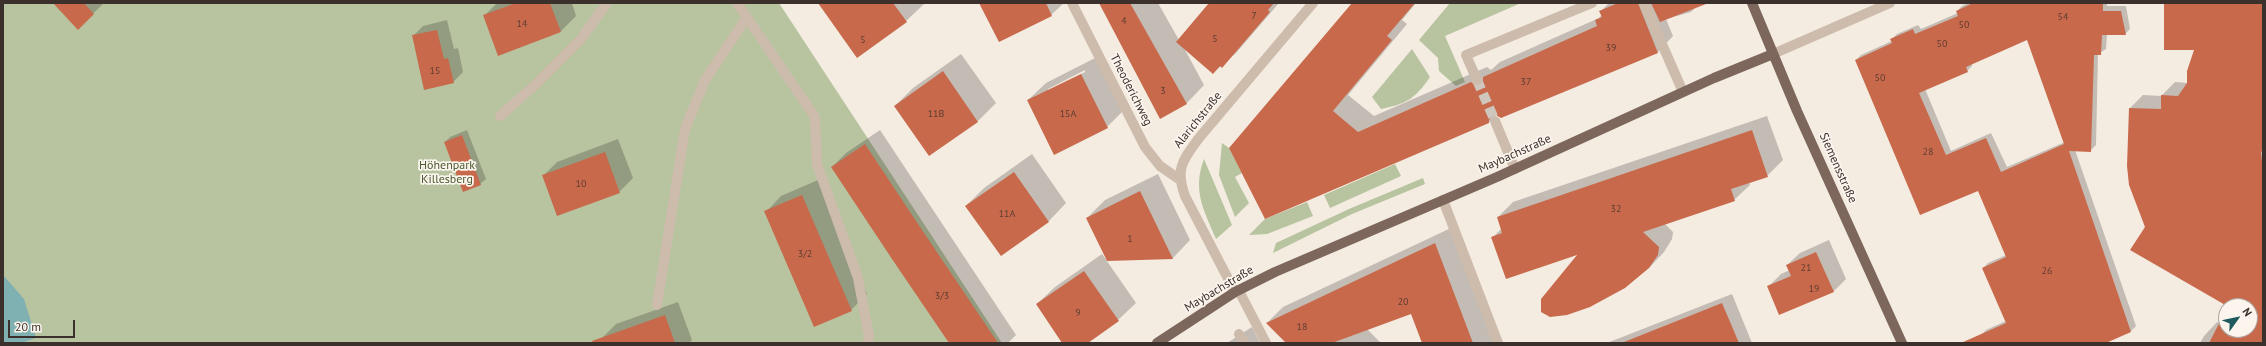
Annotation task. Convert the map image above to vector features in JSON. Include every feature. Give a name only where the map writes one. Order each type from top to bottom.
[{"type":"main road","name":"Siemensstraße","points":[[1752,3],[1773,54],[1902,343]]},
{"type":"main road","name":"Maybachstraße","points":[[1157,343],[1237,292],[1275,272],[1515,169],[1684,92],[1773,54]]},
{"type":"street","points":[[500,116],[535,85],[581,39],[606,3]]},
{"type":"street","points":[[737,3],[815,117],[817,164],[858,278],[869,336],[868,343]]},
{"type":"street","name":"Theoderichweg","points":[[1072,3],[1145,147],[1160,166],[1179,179]]},
{"type":"street","name":"Alarichstraße","points":[[1179,179],[1184,159],[1199,138],[1314,3]]},
{"type":"street","points":[[1477,80],[1466,55],[1592,3]]},
{"type":"street","points":[[1644,3],[1684,92]]},
{"type":"street","name":"Maybachstraße","points":[[1773,54],[1890,3]]},
{"type":"street","points":[[657,306],[685,129],[706,80],[747,17]]},
{"type":"street","points":[[1495,121],[1515,169]]},
{"type":"street","points":[[1179,179],[1198,223],[1266,343]]},
{"type":"street","points":[[1443,200],[1498,343]]},
{"type":"street","points":[[1239,334],[1244,343]]},
{"type":"green space","name":"Höhenpark Killesberg","points":[[3,3],[779,3],[1002,343],[3,343]]},
{"type":"green space","points":[[1450,3],[1521,3],[1445,36],[1465,82],[1456,86],[1439,71],[1438,58],[1419,40]]},
{"type":"green space","points":[[1412,49],[1430,77],[1420,91],[1409,99],[1397,105],[1381,109],[1372,97]]},
{"type":"green space","points":[[1222,143],[1229,148],[1242,173],[1235,177],[1249,203],[1235,217],[1219,175]]},
{"type":"green space","points":[[1204,159],[1232,225],[1216,239],[1204,209],[1199,191],[1199,181]]},
{"type":"green space","points":[[1395,164],[1401,176],[1330,208],[1324,195]]},
{"type":"green space","points":[[1423,178],[1425,184],[1352,214],[1273,253],[1276,243],[1349,209]]},
{"type":"green space","points":[[1307,202],[1313,216],[1267,234],[1249,235],[1265,219]]},
{"type":"water","points":[[3,275],[24,299],[36,338],[21,343],[3,343]]},
{"type":"building","points":[[53,3],[84,3],[94,14],[78,30]]},
{"type":"building","points":[[516,3],[550,3],[561,32],[498,56],[483,15]]},
{"type":"building","points":[[818,3],[893,3],[907,22],[857,58]]},
{"type":"building","points":[[979,3],[1046,3],[1052,16],[999,42]]},
{"type":"building","points":[[1099,3],[1130,3],[1187,104],[1160,119]]},
{"type":"building","points":[[1209,3],[1274,3],[1268,10],[1270,12],[1222,68],[1220,66],[1213,74],[1176,42]]},
{"type":"building","points":[[1352,3],[1415,3],[1387,36],[1392,40],[1333,111],[1358,132],[1471,82],[1476,86],[1480,86],[1483,81],[1483,77],[1597,26],[1595,20],[1602,17],[1599,11],[1618,3],[1638,3],[1658,53],[1501,118],[1496,115],[1492,115],[1489,123],[1265,219],[1229,148]]},
{"type":"building","points":[[1651,3],[1706,3],[1706,4],[1660,22]]},
{"type":"building","points":[[1973,3],[2103,3],[2103,11],[2121,11],[2126,35],[2102,35],[2101,55],[2094,55],[2091,152],[2069,151],[2131,332],[2106,343],[1961,343],[2006,323],[1982,268],[2006,257],[1978,191],[1920,215],[1855,60],[1892,43],[1890,39],[1913,29],[1915,34],[1958,16],[1956,11]],"holes":[[[2027,40],[2064,144],[2001,172],[1986,138],[1946,155],[1919,93],[1968,72],[1966,67]]]},
{"type":"building","points":[[2164,3],[2263,3],[2263,148],[2261,153],[2263,168],[2263,343],[2209,343],[2218,326],[2218,338],[2258,338],[2258,298],[2218,298],[2218,301],[2130,250],[2145,227],[2129,185],[2127,166],[2129,108],[2161,109],[2161,95],[2178,96],[2187,83],[2187,71],[2194,50],[2164,50]]},
{"type":"building","points":[[437,30],[444,59],[448,58],[454,83],[424,90],[412,35]]},
{"type":"building","points":[[943,71],[978,122],[929,156],[894,106]]},
{"type":"building","points":[[1081,74],[1108,128],[1054,155],[1027,100]]},
{"type":"building","points":[[1752,130],[1768,177],[1731,189],[1735,201],[1643,232],[1659,247],[1658,255],[1649,268],[1625,288],[1590,307],[1567,315],[1550,317],[1541,312],[1541,299],[1577,255],[1506,279],[1491,237],[1502,233],[1497,217]]},
{"type":"building","points":[[462,135],[481,185],[463,192],[444,142]]},
{"type":"building","points":[[865,144],[998,343],[949,343],[892,259],[831,167]]},
{"type":"building","points":[[605,152],[620,193],[557,216],[542,175]]},
{"type":"building","points":[[1014,172],[1049,222],[1001,256],[965,206]]},
{"type":"building","points":[[1140,191],[1173,259],[1107,261],[1086,218]]},
{"type":"building","points":[[802,195],[852,311],[814,327],[764,211]]},
{"type":"building","points":[[1435,243],[1473,343],[1422,343],[1411,314],[1332,343],[1286,343],[1266,323]]},
{"type":"building","points":[[1816,252],[1834,292],[1779,315],[1767,286],[1791,276],[1786,265]]},
{"type":"building","points":[[1084,271],[1119,321],[1088,343],[1062,343],[1036,304]]},
{"type":"building","points":[[1722,303],[1739,343],[1624,343],[1624,342]]},
{"type":"building","points":[[665,315],[675,343],[593,343],[592,341]]},
{"type":"tunnel","points":[[1477,80],[1495,121]]}]
